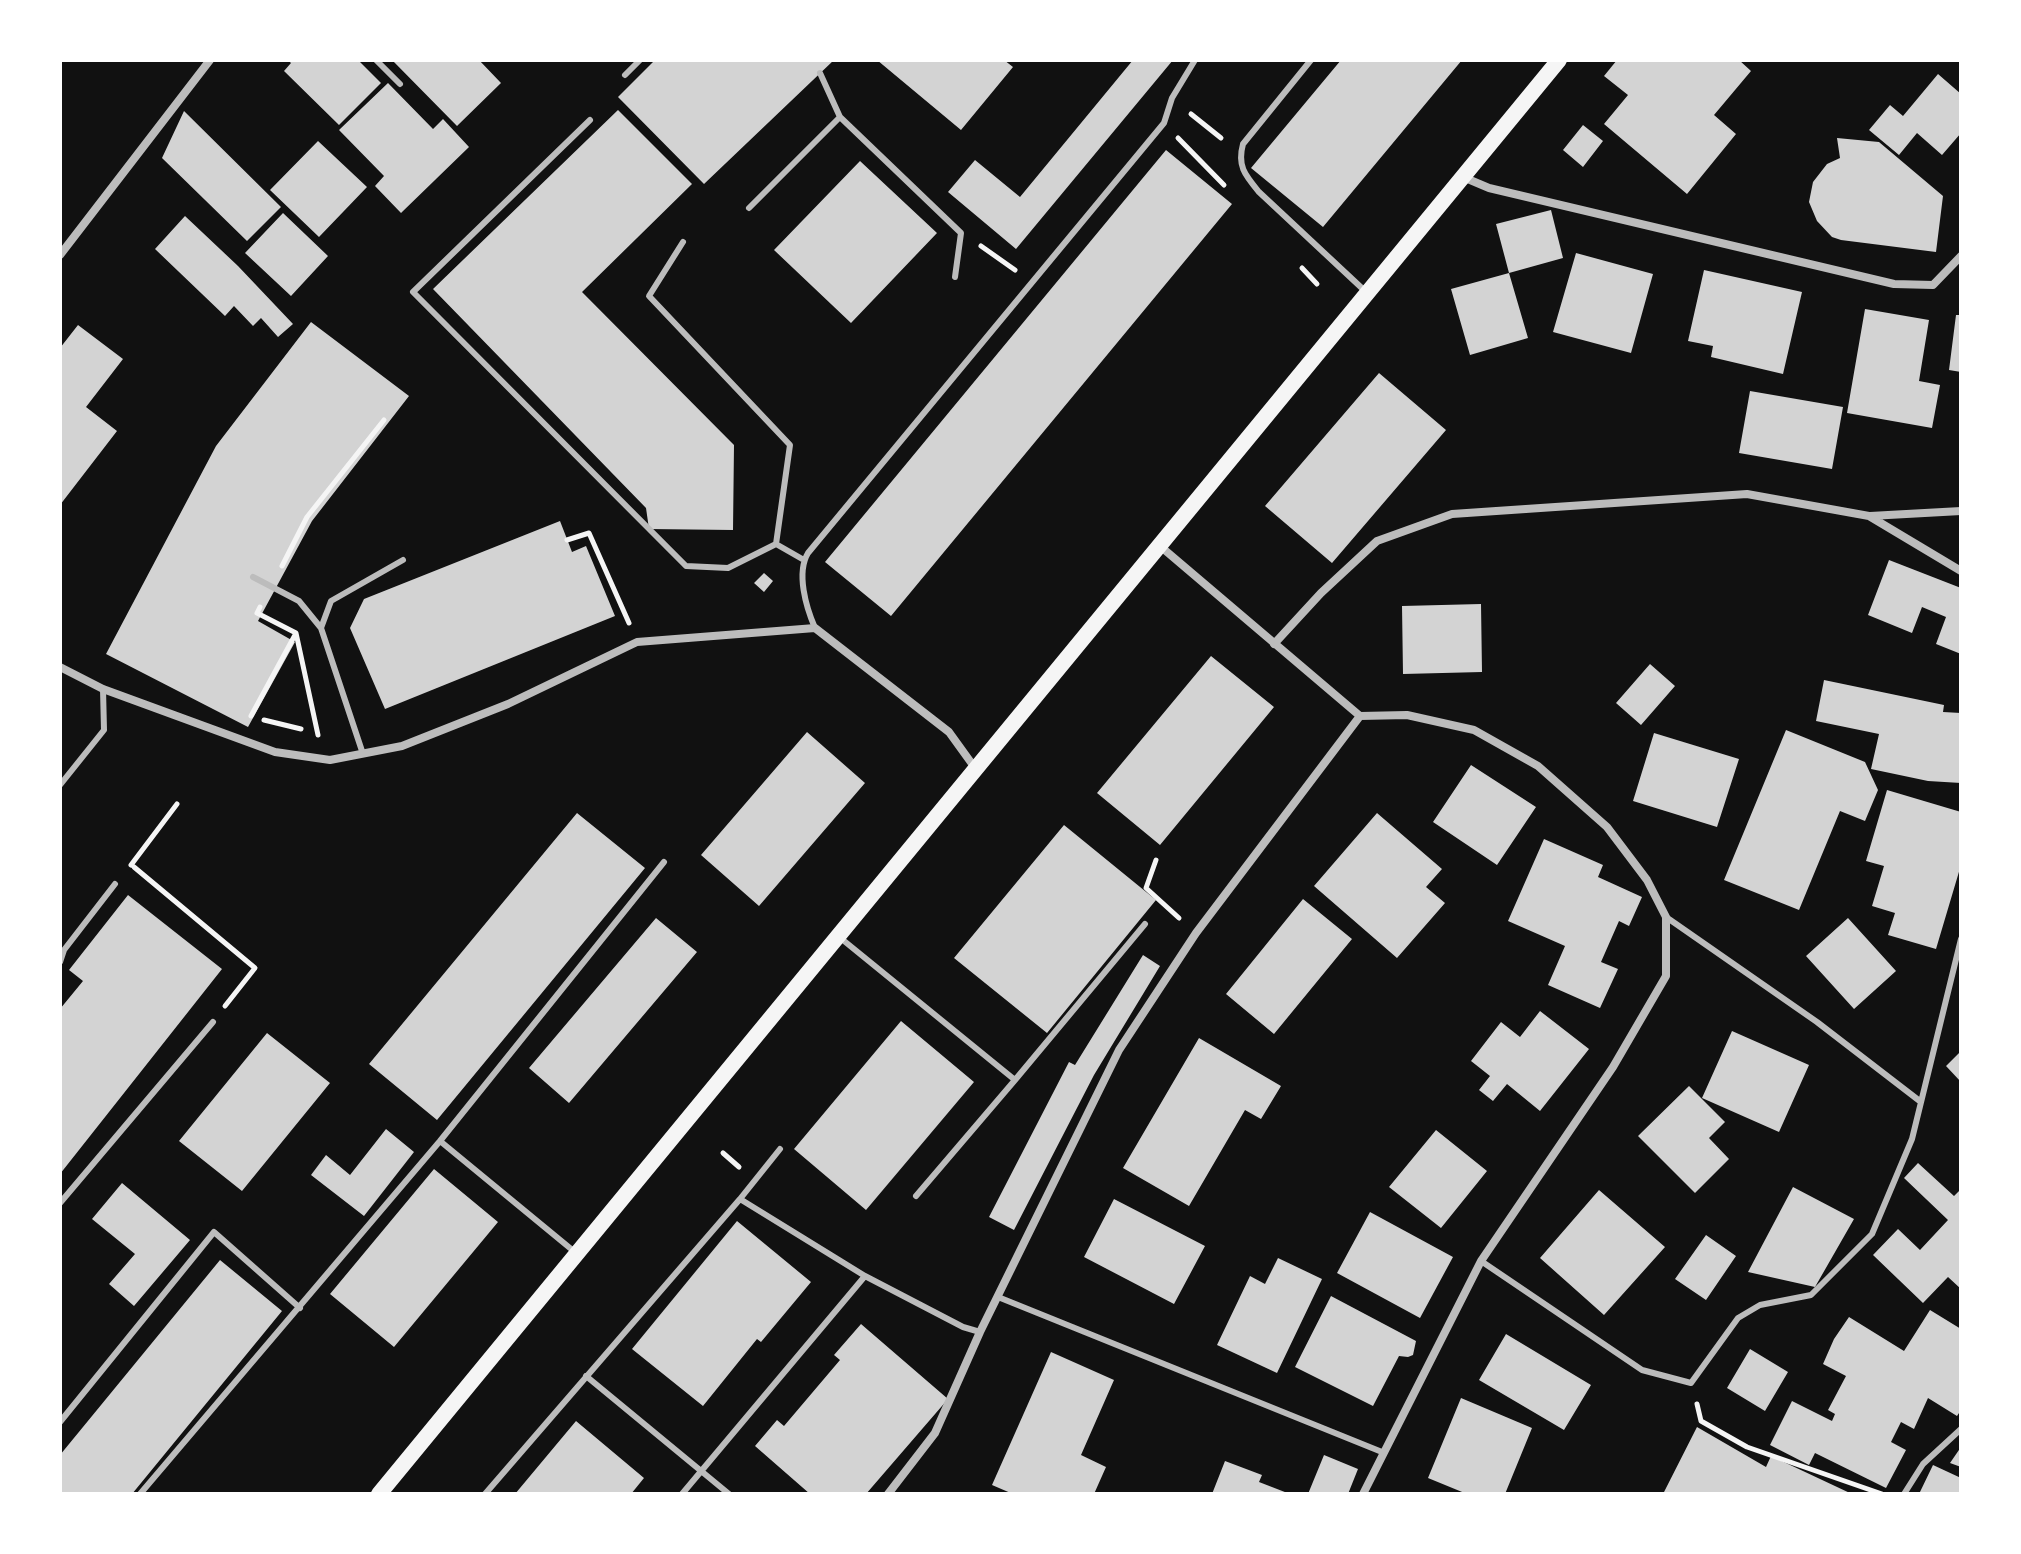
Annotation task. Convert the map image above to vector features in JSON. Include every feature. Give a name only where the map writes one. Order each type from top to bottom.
[{"type":"main road","points":[[379,1494],[1559,60]]},
{"type":"street","points":[[60,255],[210,60]]},
{"type":"street","points":[[1463,177],[1489,188],[1894,284],[1933,285],[1961,256]]},
{"type":"street","points":[[1274,644],[1321,593],[1377,541],[1452,514],[1747,494],[1869,516],[1961,511]]},
{"type":"street","points":[[1869,516],[1961,571]]},
{"type":"street","points":[[1160,546],[1360,716],[1407,715],[1474,730],[1538,766],[1607,827],[1647,880],[1666,917],[1666,976],[1613,1067],[1481,1261],[1363,1494]]},
{"type":"street","points":[[60,667],[103,689],[275,752],[324,759],[402,746],[508,704],[637,642],[815,628],[949,732],[976,769]]},
{"type":"street","points":[[888,1494],[935,1433],[980,1332],[1119,1050],[1196,933],[1360,716]]},
{"type":"lane","points":[[376,60],[400,84]]},
{"type":"lane","points":[[625,75],[640,60]]},
{"type":"lane","points":[[815,628],[806,607],[804,560],[1164,123],[1172,98],[1195,60]]},
{"type":"lane","points":[[1311,60],[1243,144],[1239,158],[1247,178],[1259,192],[1367,293]]},
{"type":"lane","points":[[820,73],[840,117],[961,233],[955,277]]},
{"type":"lane","points":[[749,208],[840,117]]},
{"type":"lane","points":[[590,120],[413,292],[686,566],[728,568],[776,544]]},
{"type":"lane","points":[[683,242],[649,296],[790,445],[776,544]]},
{"type":"lane","points":[[776,544],[804,560]]},
{"type":"lane","points":[[321,628],[331,601],[403,560]]},
{"type":"lane","points":[[253,577],[299,601],[321,628],[363,754]]},
{"type":"lane","points":[[60,785],[104,730],[103,689]]},
{"type":"lane","points":[[140,1494],[440,1141],[664,862]]},
{"type":"lane","points":[[60,962],[64,950],[115,884]]},
{"type":"lane","points":[[1666,917],[1817,1022],[1921,1102]]},
{"type":"lane","points":[[916,1196],[1145,924]]},
{"type":"lane","points":[[838,936],[1015,1080]]},
{"type":"lane","points":[[1481,1261],[1642,1370],[1691,1383],[1738,1318],[1760,1305],[1811,1295],[1872,1234],[1912,1139],[1961,939]]},
{"type":"lane","points":[[60,1203],[213,1022]]},
{"type":"lane","points":[[440,1141],[576,1254]]},
{"type":"lane","points":[[485,1494],[780,1149]]},
{"type":"lane","points":[[740,1199],[865,1276],[963,1327],[980,1332]]},
{"type":"lane","points":[[60,1422],[214,1232],[300,1308]]},
{"type":"lane","points":[[682,1494],[865,1276]]},
{"type":"lane","points":[[998,1297],[1382,1452]]},
{"type":"lane","points":[[586,1376],[729,1494]]},
{"type":"lane","points":[[1904,1494],[1923,1464],[1961,1429]]},
{"type":"path","points":[[1189,112],[1203,123]]},
{"type":"path","points":[[1164,123],[1228,189]]},
{"type":"path","points":[[961,233],[1017,271],[1025,261],[1033,259],[1044,268]]},
{"type":"path","points":[[277,575],[300,525],[381,419]]},
{"type":"path","points":[[567,540],[589,533],[637,642]]},
{"type":"path","points":[[265,599],[257,613],[296,633]]},
{"type":"path","points":[[296,633],[250,716],[318,733]]},
{"type":"path","points":[[296,633],[324,759]]},
{"type":"path","points":[[115,884],[177,804]]},
{"type":"path","points":[[1156,860],[1146,888],[1196,933]]},
{"type":"path","points":[[131,865],[255,968],[213,1022]]},
{"type":"path","points":[[1691,1383],[1701,1421],[1747,1447],[1882,1494]]},
{"type":"building","points":[[288,60],[358,60],[381,83],[339,125],[284,71],[291,63]]},
{"type":"building","points":[[392,60],[479,60],[501,83],[457,126]]},
{"type":"building","points":[[655,60],[834,60],[704,184],[618,97]]},
{"type":"building","points":[[877,60],[1004,60],[1013,67],[961,130]]},
{"type":"building","points":[[1133,60],[1173,60],[1016,249],[948,192],[975,160],[1020,197]]},
{"type":"building","points":[[1341,60],[1462,60],[1323,227],[1251,168]]},
{"type":"building","points":[[1617,60],[1739,60],[1751,71],[1714,115],[1736,134],[1687,194],[1604,124],[1628,95],[1604,76]]},
{"type":"building","points":[[1938,74],[1961,94],[1961,133],[1942,155],[1917,133],[1899,155],[1869,130],[1890,105],[1903,116]]},
{"type":"building","points":[[388,83],[433,129],[443,119],[469,147],[401,213],[375,186],[384,176],[339,130]]},
{"type":"building","points":[[618,110],[692,184],[582,292],[734,445],[733,530],[649,529],[646,508],[433,289]]},
{"type":"building","points":[[184,111],[281,207],[247,241],[162,158]]},
{"type":"building","points":[[1583,125],[1603,141],[1583,167],[1563,150]]},
{"type":"building","points":[[1837,138],[1879,142],[1943,196],[1936,252],[1841,240],[1832,237],[1817,221],[1809,202],[1813,182],[1827,164],[1840,158]]},
{"type":"building","points":[[318,141],[367,187],[319,237],[270,190]]},
{"type":"building","points":[[1166,150],[1232,204],[891,616],[825,562]]},
{"type":"building","points":[[860,161],[937,233],[851,323],[774,250]]},
{"type":"building","points":[[1551,210],[1563,258],[1509,273],[1496,224]]},
{"type":"building","points":[[283,213],[328,256],[291,296],[245,253]]},
{"type":"building","points":[[185,216],[293,324],[278,337],[261,318],[253,326],[234,306],[225,316],[155,249]]},
{"type":"building","points":[[1576,253],[1653,274],[1631,353],[1553,332]]},
{"type":"building","points":[[1704,270],[1802,292],[1783,374],[1711,357],[1713,346],[1688,341]]},
{"type":"building","points":[[1509,273],[1528,338],[1470,355],[1451,289]]},
{"type":"building","points":[[1865,309],[1929,320],[1919,381],[1940,385],[1932,428],[1847,413]]},
{"type":"building","points":[[1956,315],[1961,315],[1961,372],[1949,370]]},
{"type":"building","points":[[311,322],[409,396],[312,521],[258,621],[295,642],[248,727],[106,654],[216,446]]},
{"type":"building","points":[[78,325],[123,359],[86,407],[117,431],[60,505],[60,348]]},
{"type":"building","points":[[1379,373],[1446,430],[1332,563],[1265,506]]},
{"type":"building","points":[[1750,391],[1843,407],[1832,469],[1739,453]]},
{"type":"building","points":[[560,521],[572,552],[586,546],[615,616],[385,709],[350,628],[364,599]]},
{"type":"building","points":[[1889,560],[1961,588],[1961,654],[1936,644],[1946,617],[1922,607],[1912,633],[1868,615]]},
{"type":"building","points":[[764,573],[773,581],[764,592],[754,583]]},
{"type":"building","points":[[1481,604],[1482,672],[1403,674],[1402,606]]},
{"type":"building","points":[[1211,656],[1274,707],[1160,845],[1097,793]]},
{"type":"building","points":[[1650,664],[1675,686],[1641,725],[1616,703]]},
{"type":"building","points":[[1824,680],[1944,705],[1943,712],[1961,713],[1961,783],[1928,781],[1871,769],[1879,734],[1816,721]]},
{"type":"building","points":[[1786,730],[1865,762],[1878,790],[1865,821],[1840,811],[1799,910],[1724,880]]},
{"type":"building","points":[[807,732],[865,783],[759,906],[701,855]]},
{"type":"building","points":[[1654,733],[1739,759],[1717,827],[1633,801]]},
{"type":"building","points":[[1471,765],[1536,807],[1497,865],[1433,822]]},
{"type":"building","points":[[1887,790],[1961,812],[1961,865],[1936,949],[1888,935],[1895,913],[1872,906],[1884,866],[1866,861]]},
{"type":"building","points":[[577,813],[645,868],[437,1120],[369,1064]]},
{"type":"building","points":[[1377,813],[1442,869],[1426,887],[1445,903],[1397,958],[1314,886]]},
{"type":"building","points":[[1064,825],[1156,900],[1047,1033],[954,958]]},
{"type":"building","points":[[1544,839],[1603,865],[1598,877],[1642,897],[1629,926],[1619,921],[1601,962],[1618,969],[1600,1008],[1548,985],[1565,946],[1508,921]]},
{"type":"building","points":[[128,895],[222,969],[60,1174],[60,1009],[83,981],[69,970]]},
{"type":"building","points":[[1303,899],[1352,939],[1274,1034],[1226,994]]},
{"type":"building","points":[[656,918],[697,952],[569,1103],[529,1068]]},
{"type":"building","points":[[1848,918],[1896,971],[1854,1009],[1806,956]]},
{"type":"building","points":[[1143,955],[1160,966],[1094,1075],[1014,1230],[989,1217],[1069,1062],[1075,1065]]},
{"type":"building","points":[[1540,1011],[1589,1049],[1540,1111],[1507,1084],[1493,1101],[1479,1090],[1490,1076],[1471,1061],[1501,1022],[1520,1037]]},
{"type":"building","points":[[901,1021],[974,1082],[866,1210],[794,1149]]},
{"type":"building","points":[[1732,1031],[1809,1065],[1779,1132],[1702,1098]]},
{"type":"building","points":[[267,1033],[330,1083],[242,1191],[179,1141]]},
{"type":"building","points":[[1199,1038],[1281,1086],[1261,1119],[1245,1110],[1189,1206],[1123,1168]]},
{"type":"building","points":[[1961,1051],[1961,1082],[1946,1066]]},
{"type":"building","points":[[1689,1086],[1725,1122],[1709,1138],[1729,1159],[1695,1193],[1638,1136]]},
{"type":"building","points":[[386,1129],[414,1152],[364,1216],[311,1175],[326,1155],[350,1175]]},
{"type":"building","points":[[1436,1130],[1487,1171],[1441,1228],[1389,1187]]},
{"type":"building","points":[[1918,1163],[1954,1196],[1961,1189],[1961,1289],[1948,1277],[1923,1303],[1873,1255],[1898,1229],[1920,1250],[1948,1220],[1904,1178]]},
{"type":"building","points":[[434,1169],[498,1222],[394,1347],[330,1294]]},
{"type":"building","points":[[122,1183],[190,1240],[134,1306],[109,1284],[135,1254],[92,1219]]},
{"type":"building","points":[[1793,1187],[1854,1219],[1815,1287],[1748,1272]]},
{"type":"building","points":[[1599,1190],[1665,1247],[1604,1315],[1540,1258]]},
{"type":"building","points":[[1114,1199],[1205,1246],[1174,1304],[1084,1257]]},
{"type":"building","points":[[1370,1212],[1453,1257],[1420,1318],[1337,1273]]},
{"type":"building","points":[[737,1221],[811,1282],[761,1342],[757,1339],[703,1406],[632,1349]]},
{"type":"building","points":[[1706,1235],[1736,1256],[1706,1300],[1675,1279]]},
{"type":"building","points":[[1278,1258],[1322,1279],[1277,1373],[1217,1345],[1250,1276],[1265,1284]]},
{"type":"building","points":[[220,1260],[282,1311],[132,1494],[60,1494],[60,1455]]},
{"type":"building","points":[[1331,1296],[1416,1341],[1413,1355],[1399,1356],[1373,1406],[1295,1367]]},
{"type":"building","points":[[1930,1310],[1961,1329],[1961,1410],[1957,1416],[1928,1398],[1914,1429],[1901,1422],[1891,1442],[1906,1450],[1886,1488],[1815,1453],[1809,1465],[1770,1445],[1792,1401],[1832,1421],[1835,1414],[1828,1410],[1846,1376],[1823,1364],[1834,1339],[1849,1317],[1904,1351]]},
{"type":"building","points":[[861,1324],[948,1399],[866,1494],[810,1494],[755,1446],[777,1420],[784,1426],[840,1360],[834,1355]]},
{"type":"building","points":[[1506,1334],[1591,1385],[1564,1430],[1479,1380]]},
{"type":"building","points":[[1750,1349],[1788,1372],[1765,1411],[1727,1388]]},
{"type":"building","points":[[1051,1352],[1114,1380],[1081,1455],[1106,1467],[1094,1494],[1013,1494],[992,1485]]},
{"type":"building","points":[[1461,1398],[1532,1428],[1505,1494],[1467,1494],[1428,1478]]},
{"type":"building","points":[[576,1421],[644,1478],[631,1494],[515,1494]]},
{"type":"building","points":[[1697,1427],[1766,1467],[1771,1456],[1852,1494],[1663,1494]]},
{"type":"building","points":[[1961,1447],[1961,1467],[1950,1463]]},
{"type":"building","points":[[1324,1455],[1358,1469],[1348,1494],[1308,1494]]},
{"type":"building","points":[[1225,1461],[1262,1475],[1259,1482],[1290,1494],[1212,1494]]},
{"type":"building","points":[[1933,1465],[1961,1478],[1961,1494],[1919,1494]]}]
